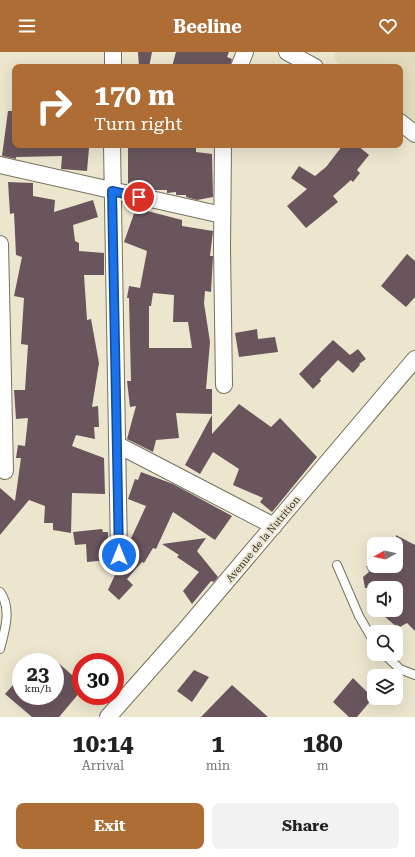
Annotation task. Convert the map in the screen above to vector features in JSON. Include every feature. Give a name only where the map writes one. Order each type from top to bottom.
[{"type":"street","points":[[113,52],[113,64]]},
{"type":"street","points":[[240,64],[245,52]]},
{"type":"street","points":[[287,52],[309,64]]},
{"type":"street","points":[[403,124],[415,134]]},
{"type":"street","points":[[112,148],[119,555]]},
{"type":"street","points":[[223,148],[222,215],[224,385]]},
{"type":"street","points":[[0,166],[222,215]]},
{"type":"street","points":[[0,244],[5,471]]},
{"type":"street","name":"Avenue de la Nutrition","points":[[108,717],[274,526],[415,359]]},
{"type":"street","points":[[118,445],[274,526]]},
{"type":"lane","points":[[337,565],[359,616],[367,630]]},
{"type":"lane","points":[[0,592],[6,602],[7,616],[0,649]]},
{"type":"lane","points":[[391,661],[400,669],[415,675]]},
{"type":"shaded area","points":[[335,52],[415,52],[415,130],[403,119],[403,64],[340,64],[334,59]]},
{"type":"building","points":[[138,52],[152,52],[150,64],[139,64]]},
{"type":"building","points":[[176,52],[229,52],[227,57],[232,59],[231,64],[173,64]]},
{"type":"building","points":[[8,111],[12,111],[12,148],[89,148],[87,171],[61,169],[62,156],[16,157],[16,159],[2,156]]},
{"type":"building","points":[[128,148],[196,148],[196,152],[212,154],[213,197],[197,200],[186,197],[186,195],[176,195],[176,192],[167,193],[167,190],[154,190],[128,184]]},
{"type":"building","points":[[341,148],[361,148],[369,155],[357,170],[360,173],[353,182],[351,180],[333,196],[338,202],[306,228],[287,206],[307,189],[291,178],[299,166],[315,176],[326,167]]},
{"type":"building","points":[[8,182],[33,183],[33,196],[55,200],[54,212],[93,200],[98,217],[73,225],[75,241],[79,243],[79,251],[104,253],[104,275],[84,275],[87,320],[91,319],[99,363],[92,407],[98,406],[99,427],[94,427],[95,439],[76,435],[72,446],[104,458],[105,494],[72,493],[71,533],[53,530],[53,523],[44,523],[45,506],[29,500],[0,535],[0,488],[15,501],[21,458],[16,458],[18,445],[25,446],[28,418],[16,419],[14,390],[25,390],[28,345],[21,344],[24,298],[14,296],[22,257],[16,255],[14,213],[10,214]]},
{"type":"building","points":[[136,208],[182,220],[182,226],[213,231],[210,256],[213,256],[211,292],[205,291],[204,303],[210,342],[206,389],[212,389],[212,414],[176,413],[179,438],[156,440],[153,452],[127,439],[136,406],[130,407],[127,381],[131,381],[129,298],[127,298],[129,286],[140,288],[147,251],[124,242]],"holes":[[[153,293],[174,295],[173,322],[188,322],[192,348],[149,348],[149,306],[151,306]]]},
{"type":"building","points":[[407,254],[415,261],[415,297],[406,307],[381,286]]},
{"type":"building","points":[[257,329],[258,339],[275,337],[278,352],[239,357],[235,333]]},
{"type":"building","points":[[333,340],[350,355],[358,349],[366,359],[359,364],[360,365],[353,373],[338,360],[320,379],[321,381],[313,389],[299,374]]},
{"type":"building","points":[[239,404],[271,427],[280,418],[317,457],[272,512],[260,502],[263,498],[233,485],[239,469],[213,452],[200,474],[185,465],[212,415],[212,434]]},
{"type":"building","points":[[141,472],[173,484],[232,516],[215,540],[173,512],[156,549],[153,548],[144,563],[142,562],[127,579],[133,585],[119,600],[108,590],[120,564],[127,559],[128,545],[146,506],[128,499],[135,479],[138,480]]},
{"type":"building","points":[[102,529],[103,532],[108,532],[108,560],[87,562],[86,544],[75,545],[73,532]]},
{"type":"building","points":[[206,538],[197,551],[218,577],[214,582],[211,581],[192,604],[183,591],[199,572],[177,557],[179,555],[162,544]]},
{"type":"building","points":[[403,539],[415,545],[415,631],[407,623],[403,625],[394,625],[385,617],[403,617],[403,581],[367,581],[367,588],[365,588],[363,577],[368,573],[403,573]]},
{"type":"building","points":[[64,668],[72,675],[72,702],[59,717],[32,717],[18,705],[64,705]]},
{"type":"building","points":[[194,670],[209,677],[192,702],[177,691]]},
{"type":"building","points":[[353,678],[367,692],[367,705],[357,717],[349,717],[333,702]]},
{"type":"building","points":[[232,685],[268,717],[201,717]]},
{"type":"building","points":[[12,686],[12,700],[5,694]]},
{"type":"route","points":[[119,555],[112,191],[139,197]]}]
